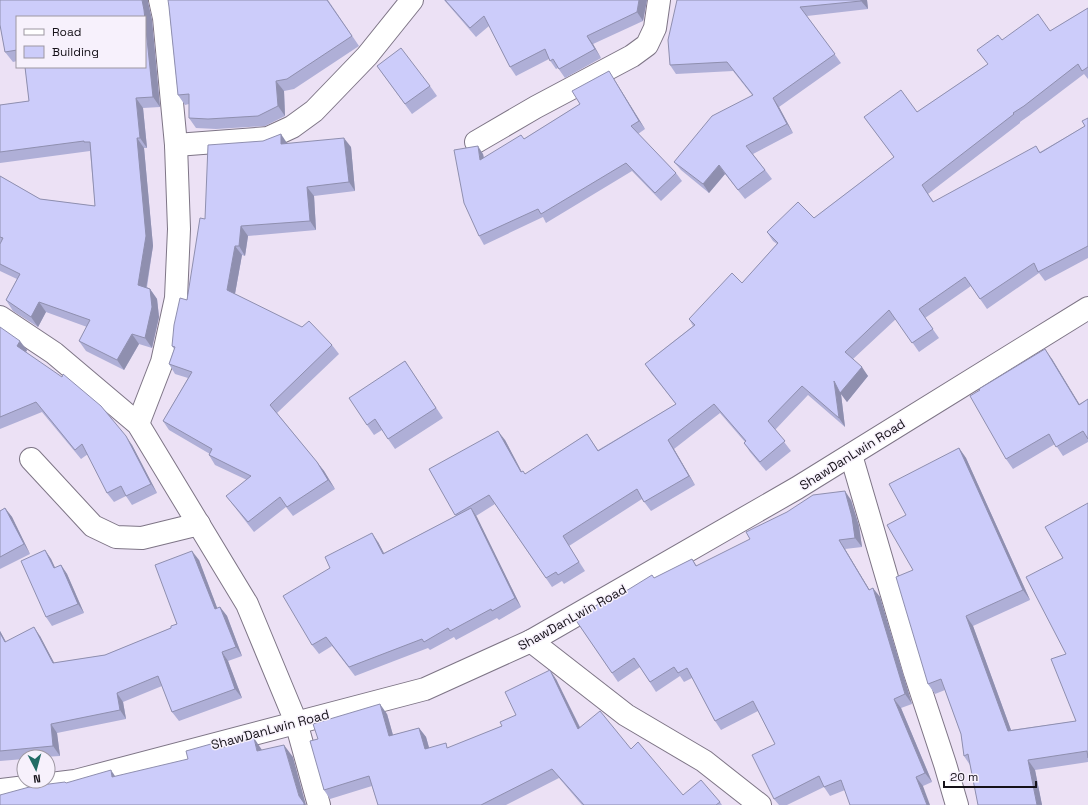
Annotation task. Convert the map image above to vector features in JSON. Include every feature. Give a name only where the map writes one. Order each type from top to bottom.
[{"type":"street","points":[[138,424],[162,362],[176,298],[179,229],[176,145],[164,18],[160,0]]},
{"type":"street","points":[[176,145],[268,138],[292,127],[314,111],[367,56],[412,0]]},
{"type":"street","points":[[476,142],[536,107],[632,56],[647,45],[655,28],[659,0]]},
{"type":"street","name":"ShawDanLwin Road","points":[[0,790],[75,781],[425,689],[531,641],[790,492],[1088,308]]},
{"type":"street","points":[[0,317],[54,353],[138,424],[247,604],[296,722],[319,805]]},
{"type":"street","points":[[851,455],[914,670],[957,805]]},
{"type":"street","points":[[31,459],[93,526],[116,537],[142,538],[199,524]]},
{"type":"street","points":[[531,641],[626,715],[704,761],[760,805]]},
{"type":"building","points":[[0,0],[142,0],[145,16],[16,16],[16,50],[5,52],[0,25]]},
{"type":"building","points":[[168,0],[327,0],[352,36],[287,79],[276,81],[278,106],[258,116],[208,119],[189,118],[189,94],[178,95]]},
{"type":"building","points":[[445,0],[639,0],[637,12],[587,36],[595,49],[559,69],[553,59],[550,61],[545,49],[510,67],[484,16],[470,28]]},
{"type":"building","points":[[677,0],[861,0],[800,7],[835,54],[773,98],[787,124],[746,146],[765,170],[738,190],[719,165],[703,184],[674,162],[712,116],[753,95],[727,62],[670,65],[668,40]]},
{"type":"building","points":[[1088,8],[1088,67],[1082,71],[1078,64],[922,185],[933,202],[1036,146],[1040,153],[1085,126],[1082,121],[1088,118],[1088,246],[1038,272],[1034,263],[980,299],[965,277],[919,309],[933,329],[912,343],[889,310],[845,352],[862,367],[840,393],[834,381],[839,418],[802,386],[768,421],[785,441],[760,462],[744,443],[746,441],[714,404],[668,440],[689,476],[644,502],[637,489],[563,536],[579,562],[558,575],[556,572],[546,578],[489,495],[455,515],[429,469],[498,431],[521,472],[523,471],[525,474],[587,434],[598,451],[676,404],[645,364],[695,325],[689,319],[732,273],[742,283],[778,243],[767,232],[798,202],[814,218],[894,157],[864,117],[901,90],[917,112],[988,64],[977,50],[998,35],[1002,40],[1038,14],[1050,31]]},
{"type":"building","points":[[146,30],[153,97],[136,98],[140,138],[137,138],[146,236],[138,285],[150,289],[152,307],[145,338],[132,334],[117,360],[79,341],[90,320],[39,302],[31,317],[6,300],[20,274],[0,264],[0,244],[3,238],[0,237],[0,176],[40,199],[95,206],[90,142],[84,141],[0,152],[0,105],[29,101],[25,68],[146,68]]},
{"type":"building","points":[[401,48],[430,86],[405,104],[377,66]]},
{"type":"building","points":[[609,71],[639,121],[631,126],[676,173],[655,193],[626,163],[541,214],[538,209],[479,236],[464,203],[454,150],[478,146],[480,160],[521,135],[524,139],[580,104],[572,91]]},
{"type":"building","points":[[281,134],[281,144],[344,138],[349,182],[307,187],[310,221],[241,226],[239,246],[235,246],[227,290],[302,327],[309,321],[332,345],[270,405],[317,462],[328,480],[287,507],[280,497],[248,522],[226,496],[251,476],[209,455],[212,449],[163,421],[192,372],[169,364],[175,347],[172,346],[174,325],[180,298],[187,300],[200,218],[205,219],[208,145],[263,141]]},
{"type":"building","points":[[0,327],[20,341],[17,346],[62,377],[63,374],[101,406],[126,436],[151,484],[126,496],[121,486],[107,493],[82,444],[75,450],[36,402],[0,417]]},
{"type":"building","points":[[1045,349],[1079,405],[1088,399],[1088,439],[1083,431],[1056,447],[1049,434],[1006,459],[970,396]]},
{"type":"building","points":[[405,361],[436,408],[388,439],[375,419],[367,425],[349,398]]},
{"type":"building","points":[[959,448],[1023,590],[966,616],[1008,731],[1076,721],[1051,659],[1066,654],[1026,577],[1063,558],[1045,527],[1088,503],[1088,758],[1087,751],[1028,760],[1037,805],[978,805],[968,754],[964,756],[961,734],[941,679],[928,684],[896,577],[913,570],[887,525],[906,515],[889,484]]},
{"type":"building","points":[[845,491],[852,517],[855,538],[839,540],[869,590],[873,588],[905,694],[894,699],[925,773],[916,777],[927,805],[850,805],[841,780],[824,787],[819,776],[774,799],[752,755],[775,744],[753,701],[715,721],[687,668],[678,673],[674,667],[650,682],[634,658],[612,673],[575,619],[611,596],[613,599],[652,575],[654,578],[692,559],[696,566],[750,539],[746,532],[787,512],[813,495]]},
{"type":"building","points":[[5,508],[24,544],[0,557],[0,511]]},
{"type":"building","points":[[471,508],[515,598],[450,631],[448,628],[424,642],[422,639],[349,667],[326,637],[312,645],[283,596],[330,568],[325,557],[372,533],[383,554]]},
{"type":"building","points":[[45,550],[54,568],[61,565],[78,604],[46,617],[21,561]]},
{"type":"building","points":[[192,551],[215,609],[220,607],[236,647],[222,652],[235,689],[172,712],[158,676],[117,693],[120,710],[51,724],[53,746],[0,751],[0,633],[5,642],[34,627],[53,663],[105,655],[171,628],[171,626],[177,624],[155,565]]},
{"type":"building","points":[[550,670],[578,729],[600,711],[631,749],[638,742],[683,795],[701,780],[720,802],[716,805],[584,805],[552,769],[481,805],[378,805],[369,776],[324,790],[310,741],[318,739],[313,724],[380,704],[389,736],[419,728],[425,749],[446,743],[447,748],[502,726],[500,722],[516,715],[505,692]]},
{"type":"building","points":[[254,738],[257,751],[284,745],[299,796],[304,805],[0,805],[0,795],[22,789],[56,789],[56,783],[66,783],[111,770],[112,777],[188,759],[186,751],[218,742],[221,748]]}]
